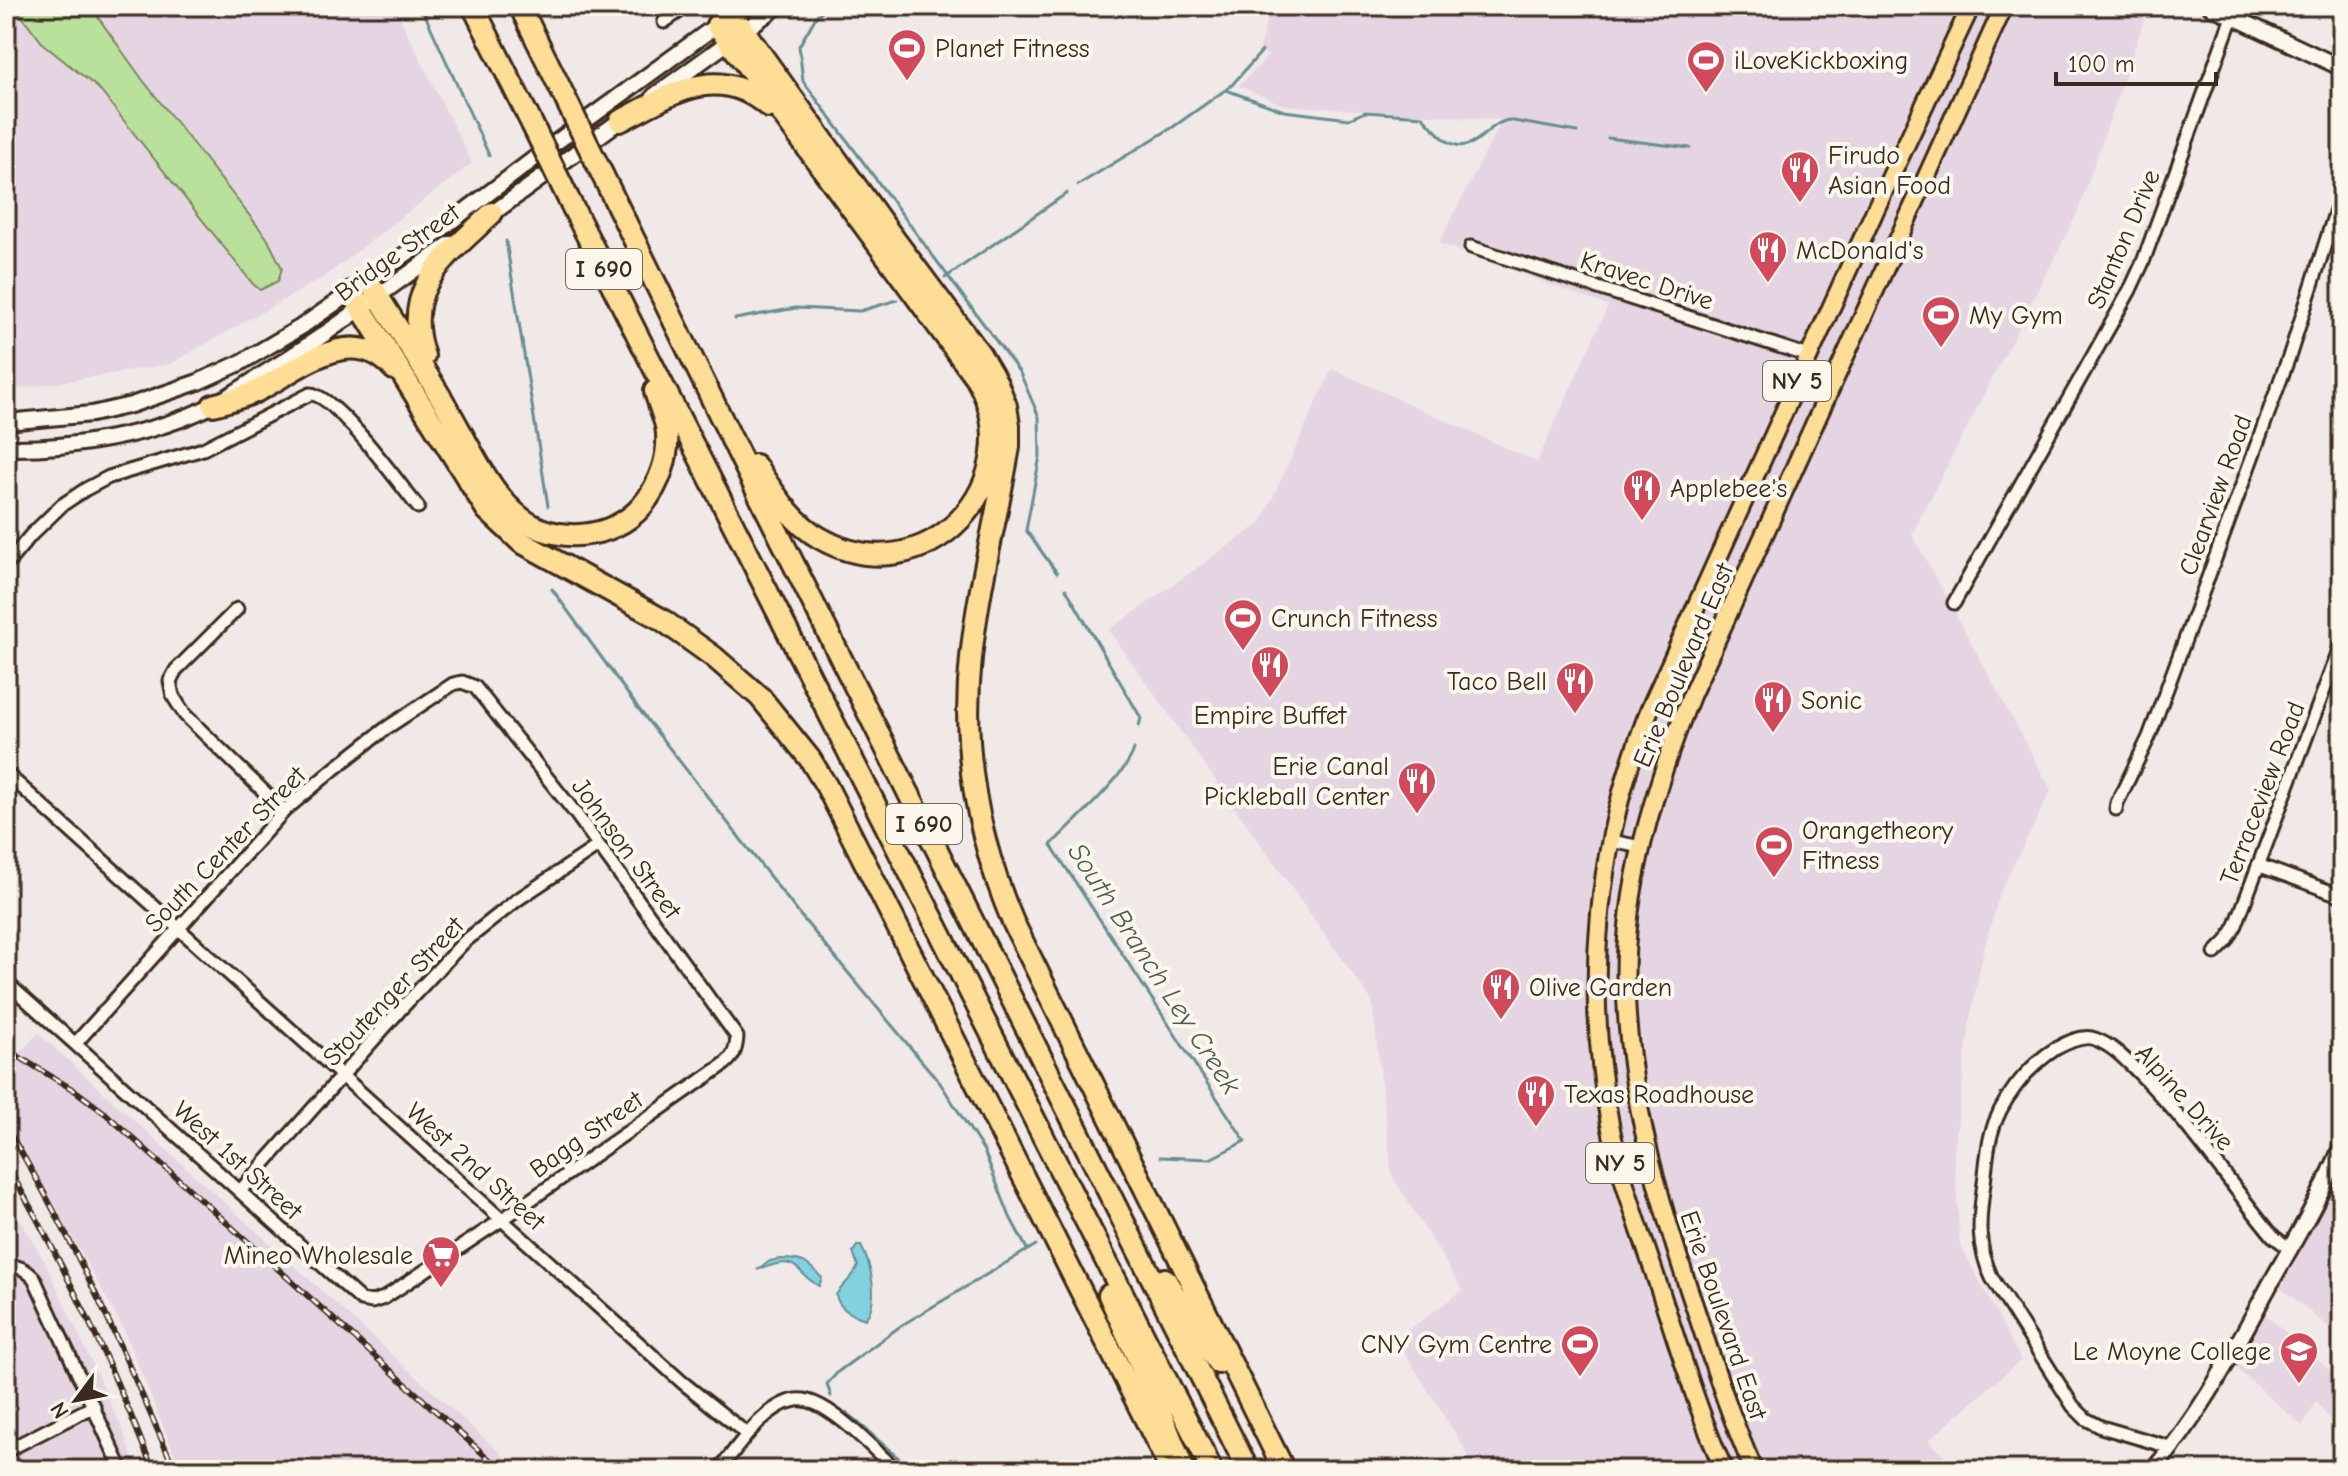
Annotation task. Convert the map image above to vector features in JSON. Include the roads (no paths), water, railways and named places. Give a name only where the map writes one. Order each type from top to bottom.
[{"type":"highway","name":"I 690","points":[[473,6],[639,341],[1212,1470]]},
{"type":"highway","name":"I 690","points":[[520,6],[772,522],[1248,1470]]},
{"type":"highway","points":[[722,417],[793,518],[825,541],[861,553],[895,553],[919,547],[958,523],[982,491],[994,441],[991,409],[976,378],[793,127],[733,23]]},
{"type":"highway","points":[[733,23],[980,354],[1006,406],[1009,447],[973,642],[968,692],[970,766],[981,829],[997,884],[1013,922],[1283,1470]]},
{"type":"highway","points":[[620,121],[691,87],[724,84],[754,93],[793,127]]},
{"type":"highway","points":[[434,386],[417,337],[420,299],[436,268],[492,213]]},
{"type":"highway","points":[[365,294],[434,386],[500,499],[522,519],[542,530],[563,534],[583,535],[606,530],[631,516],[641,508],[660,477],[666,448],[666,426],[639,341]]},
{"type":"highway","points":[[365,294],[414,392],[487,510],[502,527],[521,542],[661,619],[714,657],[760,697],[810,759],[827,787],[1171,1470]]},
{"type":"highway","points":[[213,405],[250,394],[316,357],[344,347],[387,360],[414,392]]},
{"type":"highway","points":[[1003,1062],[1148,1381],[1184,1470]]},
{"type":"highway","points":[[1109,1192],[1283,1470]]},
{"type":"main road","name":"Bridge Street","points":[[6,422],[92,414],[131,405],[198,382],[240,363],[365,294],[436,233],[551,146],[733,23],[778,6]]},
{"type":"main road","name":"Erie Boulevard East","points":[[1724,1470],[1681,1354],[1610,1126],[1599,1048],[1595,974],[1600,903],[1624,786],[1646,719],[1971,6]]},
{"type":"main road","name":"Erie Boulevard East","points":[[1754,1470],[1728,1405],[1682,1267],[1653,1175],[1643,1131],[1625,995],[1629,928],[1641,847],[1662,773],[1691,696],[2004,6]]},
{"type":"main road","points":[[2210,6],[2234,11],[2342,68]]},
{"type":"main road","name":"Bridge Street","points":[[6,448],[53,447],[112,438],[151,428],[213,405],[365,294],[492,213],[620,121],[733,23]]},
{"type":"main road","points":[[2153,1470],[2186,1431],[2217,1382],[2325,1185],[2342,1148]]},
{"type":"street","points":[[664,22],[687,6]]},
{"type":"street","name":"Stanton Drive","points":[[1954,603],[2130,290],[2143,262],[2234,11]]},
{"type":"street","name":"Clearview Road","points":[[2116,809],[2149,737],[2232,513],[2290,354],[2342,191]]},
{"type":"street","name":"Kravec Drive","points":[[1471,247],[1809,356]]},
{"type":"street","points":[[6,565],[62,505],[86,489],[109,477],[203,449],[317,393],[364,440],[418,507]]},
{"type":"street","points":[[237,609],[176,670],[170,681],[172,693],[185,715],[284,811]]},
{"type":"street","name":"Terraceview Road","points":[[2215,953],[2236,925],[2342,642]]},
{"type":"street","name":"South Center Street","points":[[75,1044],[284,811],[385,729],[453,684],[466,683]]},
{"type":"street","name":"Johnson Street","points":[[466,683],[475,687],[516,737],[598,846],[733,1029],[737,1037],[736,1049]]},
{"type":"street","name":"West 2nd Street","points":[[6,773],[682,1382],[747,1434]]},
{"type":"street","points":[[1611,841],[1641,847]]},
{"type":"street","name":"Stoutenger Street","points":[[240,1191],[464,942],[520,898],[598,846]]},
{"type":"street","points":[[2258,865],[2342,896]]},
{"type":"street","name":"West 1st Street","points":[[6,982],[361,1300],[374,1301]]},
{"type":"street","name":"Alpine Drive","points":[[2173,1448],[2101,1427],[2086,1419],[2073,1406],[1992,1278],[1982,1257],[1979,1215],[1991,1136],[2008,1098],[2047,1054],[2063,1044],[2084,1038],[2097,1039],[2123,1057],[2166,1101],[2273,1236],[2290,1249]]},
{"type":"street","name":"Bagg Street","points":[[374,1301],[384,1298],[503,1219],[722,1066],[731,1059],[736,1049]]},
{"type":"street","points":[[6,1267],[17,1266],[34,1278],[122,1470]]},
{"type":"street","points":[[719,1470],[747,1434],[774,1410],[800,1399],[814,1402],[832,1412],[896,1470]]},
{"type":"street","points":[[6,1451],[94,1406]]},
{"type":"water","points":[[861,1246],[871,1273],[872,1303],[865,1319],[843,1308],[836,1295],[858,1266],[853,1252]]},
{"type":"water","points":[[780,1259],[808,1265],[822,1278],[819,1286],[793,1265],[778,1264],[757,1270],[770,1261]]},
{"type":"waterway","points":[[421,6],[489,155]]},
{"type":"waterway","points":[[828,6],[817,15],[799,46],[803,81],[1020,373],[1039,417],[1040,456],[1026,530],[1057,573]]},
{"type":"waterway","points":[[1078,185],[1173,127],[1231,86],[1262,51]]},
{"type":"waterway","points":[[1226,90],[1284,111],[1349,119],[1365,112],[1422,116],[1448,142],[1463,146],[1508,120],[1577,132]]},
{"type":"waterway","points":[[1608,138],[1690,148]]},
{"type":"waterway","points":[[945,278],[1067,193]]},
{"type":"waterway","points":[[506,241],[548,506]]},
{"type":"waterway","points":[[735,319],[796,308],[860,311],[897,300]]},
{"type":"waterway","points":[[552,589],[638,708],[800,915],[940,1083],[984,1151],[1010,1217],[1027,1249]]},
{"type":"waterway","points":[[1066,589],[1141,718],[1139,726]]},
{"type":"waterway","name":"South Branch Ley Creek","points":[[1134,749],[1110,785],[1051,845],[1245,1141],[1210,1159],[1160,1157]]},
{"type":"waterway","name":"South Branch Ley Creek","points":[[831,1396],[827,1384],[839,1371],[902,1325],[1036,1245]]},
{"type":"waterway","name":"South Branch Ley Creek","points":[[846,1412],[912,1470]]},
{"type":"railway","points":[[6,1049],[77,1092],[106,1114],[501,1470]]},
{"type":"railway","points":[[6,1127],[54,1210],[117,1339],[175,1470]]},
{"type":"railway","points":[[6,1164],[86,1314],[153,1470]]},
{"type":"place","name":"Planet Fitness","points":[[907,82]]},
{"type":"place","name":"iLoveKickboxing","points":[[1706,94]]},
{"type":"place","name":"Firudo Asian Food","points":[[1800,204]]},
{"type":"place","name":"McDonald's","points":[[1768,284]]},
{"type":"place","name":"My Gym","points":[[1941,349]]},
{"type":"place","name":"Applebee's","points":[[1642,522]]},
{"type":"place","name":"Crunch Fitness","points":[[1243,652]]},
{"type":"place","name":"Empire Buffet","points":[[1270,699]]},
{"type":"place","name":"Taco Bell","points":[[1575,715]]},
{"type":"place","name":"Sonic","points":[[1773,734]]},
{"type":"place","name":"Erie Canal Pickleball Center","points":[[1417,815]]},
{"type":"place","name":"Orangetheory Fitness","points":[[1774,879]]},
{"type":"place","name":"Olive Garden","points":[[1501,1021]]},
{"type":"place","name":"Texas Roadhouse","points":[[1536,1128]]},
{"type":"place","name":"Mineo Wholesale","points":[[441,1289]]},
{"type":"place","name":"CNY Gym Centre","points":[[1580,1378]]},
{"type":"place","name":"Le Moyne College","points":[[2299,1385]]}]
